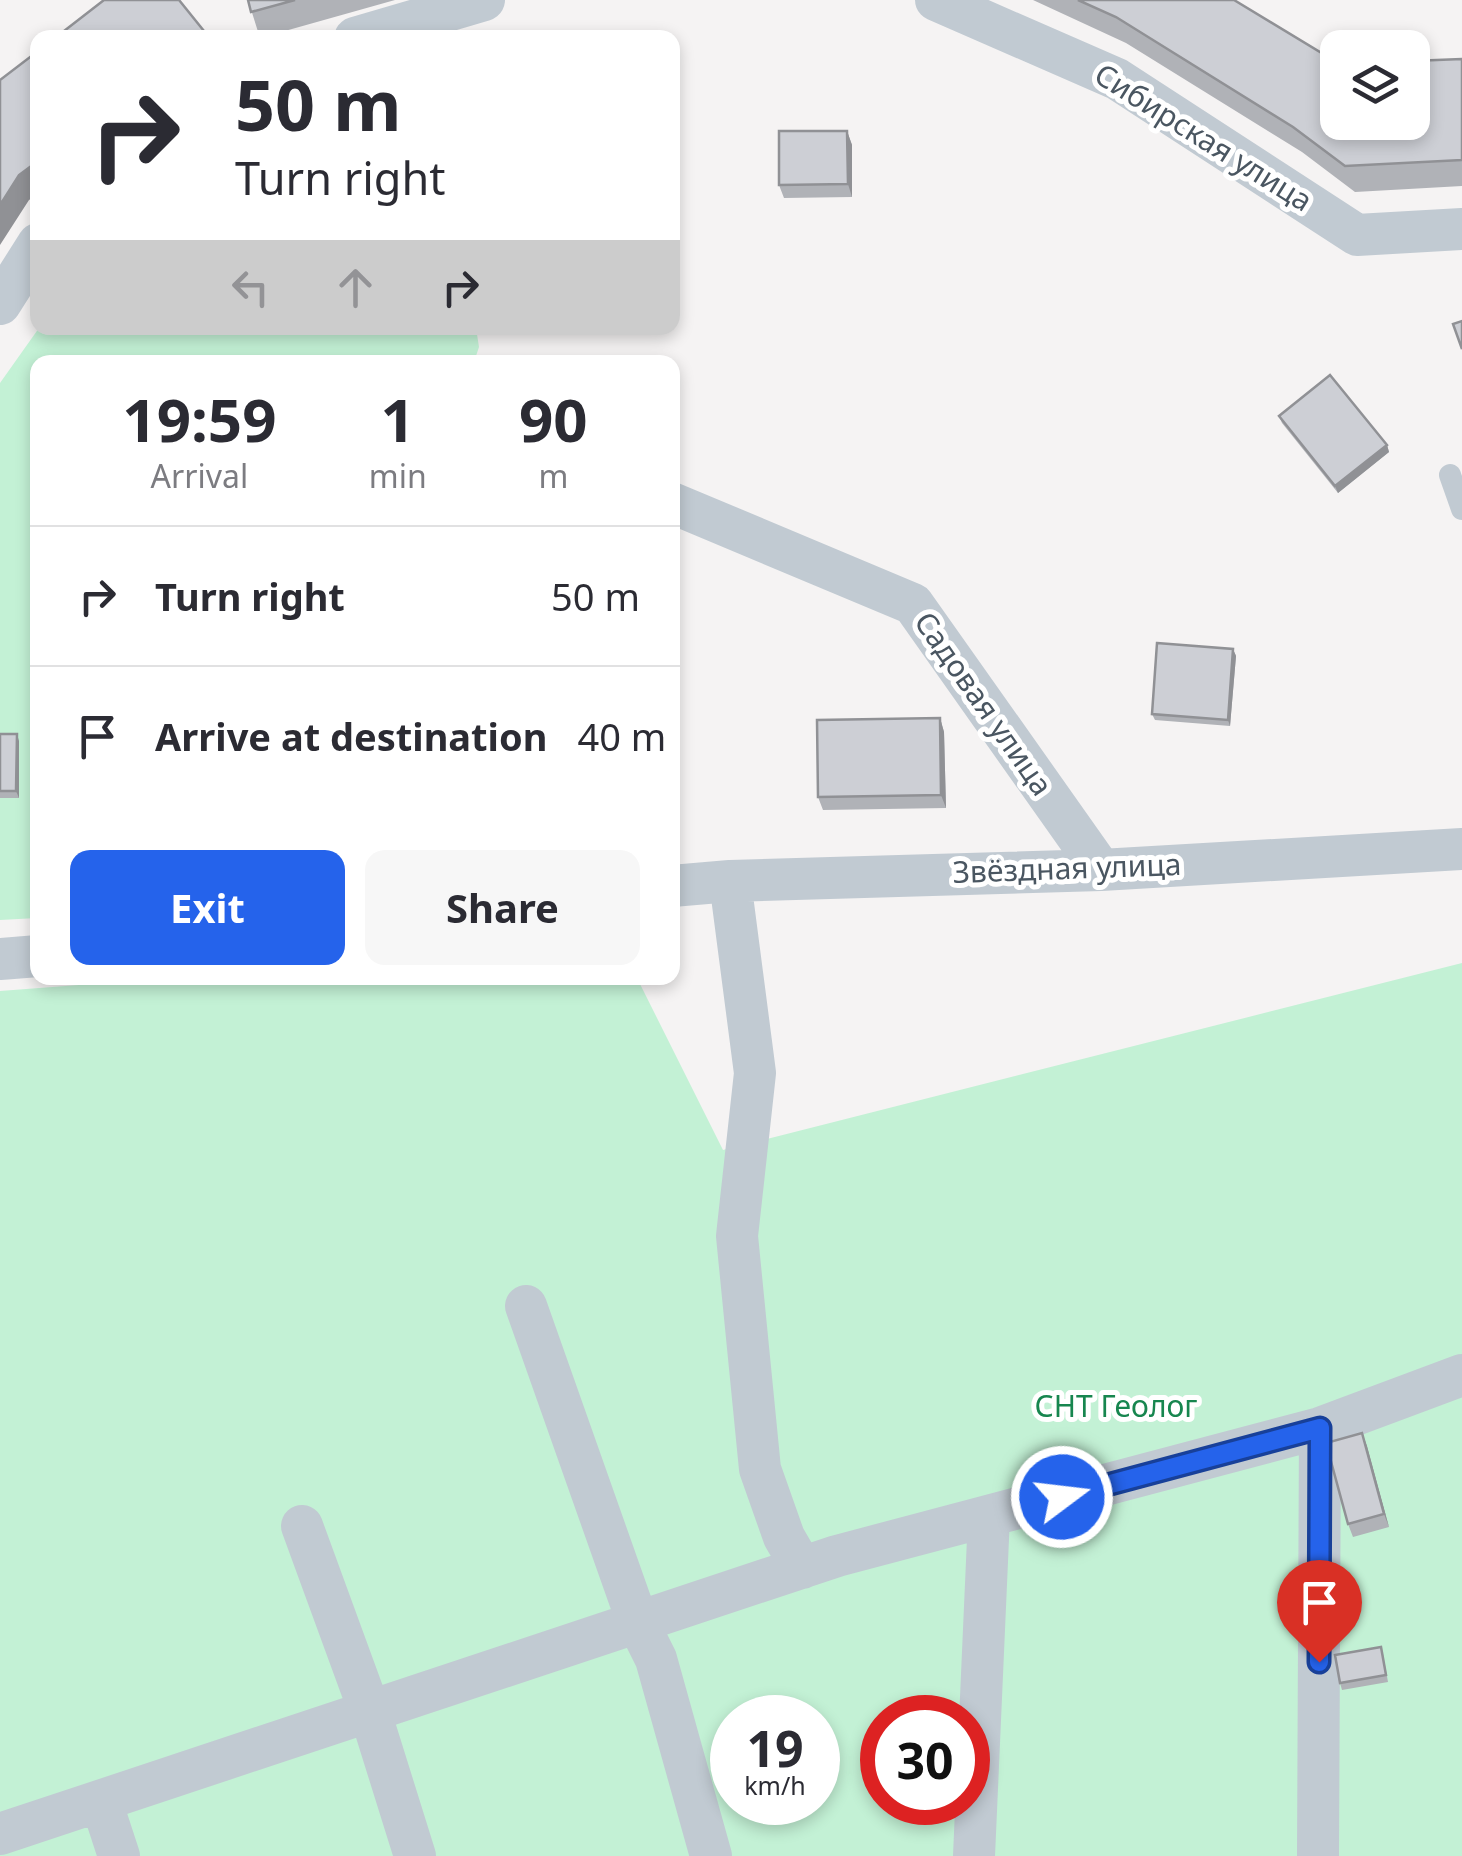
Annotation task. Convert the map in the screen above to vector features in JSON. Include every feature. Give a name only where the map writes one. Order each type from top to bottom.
[{"type":"street","points":[[382,30],[484,0]]},
{"type":"street","name":"Сибирская улица","points":[[936,0],[1117,79],[1357,235],[1462,229]]},
{"type":"street","points":[[0,304],[30,257]]},
{"type":"street","name":"Садовая улица","points":[[680,506],[913,604],[1100,870]]},
{"type":"street","name":"Звёздная улица","points":[[680,885],[730,880],[1100,870],[1462,849]]},
{"type":"street","points":[[730,880],[755,1073],[736,1236],[760,1469],[784,1537],[802,1568]]},
{"type":"street","points":[[0,958],[30,956]]},
{"type":"street","points":[[526,1306],[638,1623],[656,1659],[710,1856]]},
{"type":"street","points":[[0,1834],[802,1568],[1320,1428],[1462,1375]]},
{"type":"street","points":[[1318,1856],[1320,1428]]},
{"type":"street","points":[[974,1856],[989,1516]]},
{"type":"street","points":[[302,1526],[370,1712],[416,1856]]},
{"type":"street","points":[[101,1801],[119,1856]]},
{"type":"lane","points":[[1450,475],[1462,509]]},
{"type":"green space","points":[[34,335],[477,335],[479,347],[476,355],[30,355],[30,918],[0,920],[0,383]]},
{"type":"green space","name":"СНТ Геолог","points":[[1462,963],[1462,1856],[0,1856],[0,991],[78,985],[640,985],[723,1150]]},
{"type":"building","points":[[104,0],[179,0],[203,30],[65,30]]},
{"type":"building","points":[[248,0],[295,0],[251,12]]},
{"type":"building","points":[[1078,0],[1234,0],[1320,52],[1320,140],[1430,140],[1430,60],[1462,59],[1462,160],[1345,166],[1293,127],[1116,17]]},
{"type":"building","points":[[30,57],[30,167],[19,175],[0,205],[0,80]]},
{"type":"building","points":[[779,131],[847,131],[848,184],[779,185]]},
{"type":"building","points":[[1462,321],[1462,349],[1453,324]]},
{"type":"building","points":[[1330,375],[1387,445],[1335,486],[1279,416]]},
{"type":"building","points":[[1157,643],[1233,649],[1228,720],[1152,714]]},
{"type":"building","points":[[940,718],[941,795],[818,797],[817,720]]},
{"type":"building","points":[[0,734],[17,734],[16,791],[0,791]]},
{"type":"building","points":[[1362,1433],[1384,1514],[1348,1524],[1326,1443]]},
{"type":"building","points":[[1381,1647],[1386,1675],[1340,1683],[1335,1655]]},
{"type":"route","points":[[1062,1497],[1320,1428],[1319,1662]]}]
